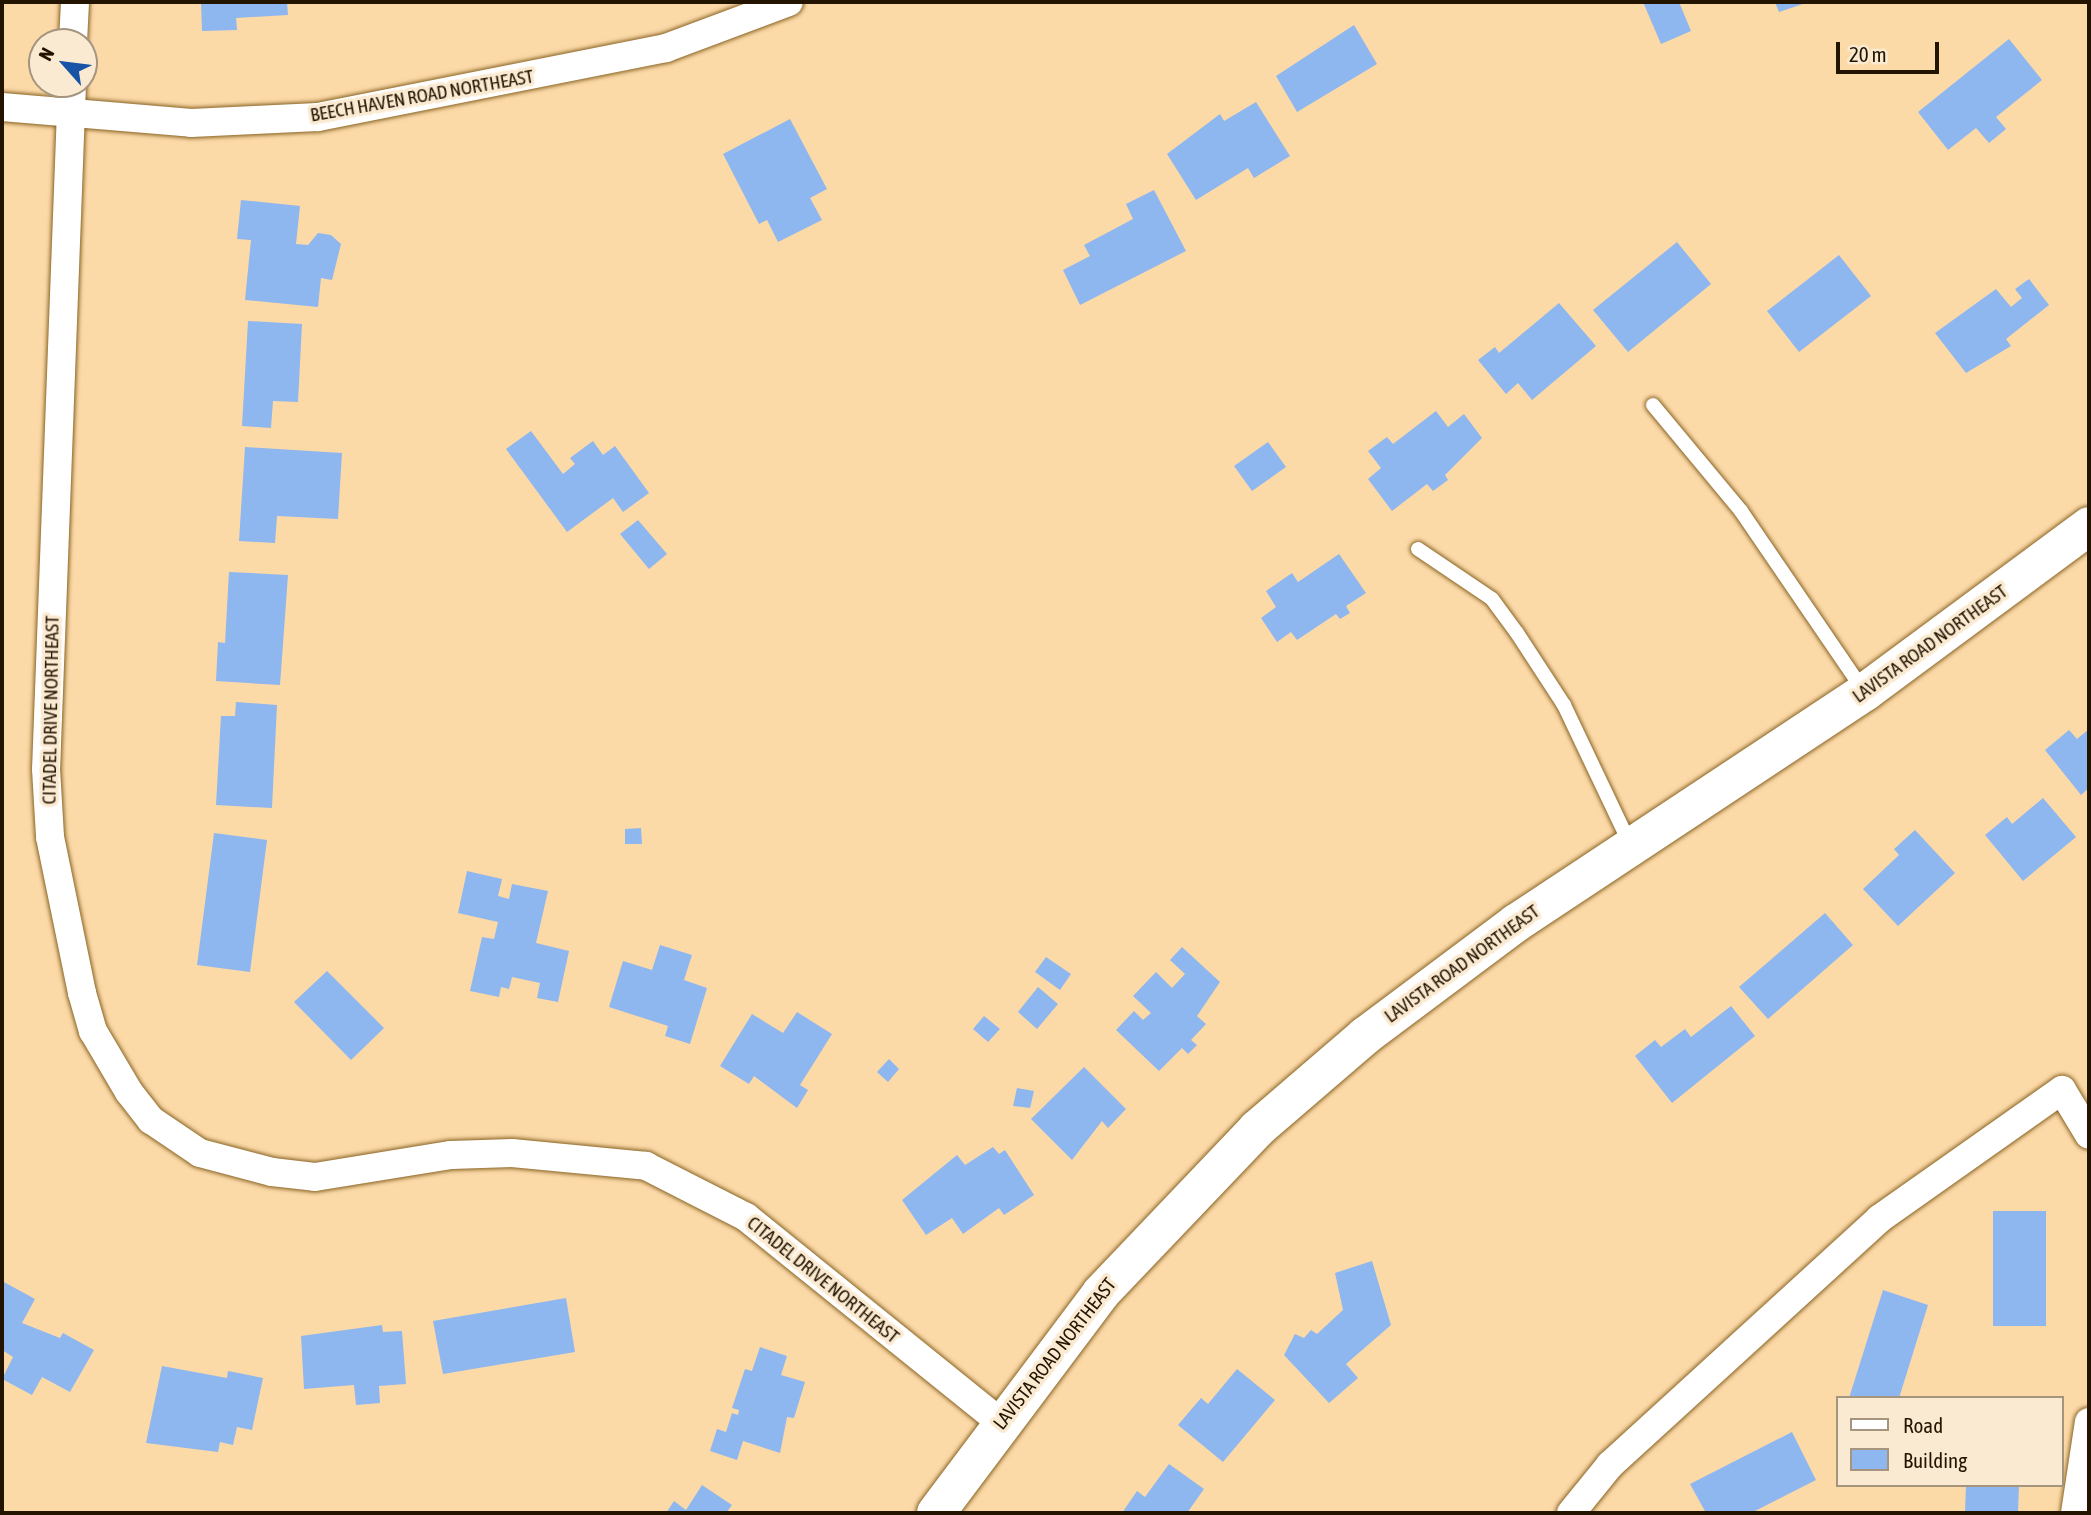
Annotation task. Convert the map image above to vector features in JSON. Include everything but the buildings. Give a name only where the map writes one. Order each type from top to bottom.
[{"type":"main road","name":"LAVISTA ROAD NORTHEAST","points":[[936,1513],[1000,1422],[1101,1293],[1257,1129],[1433,981],[1865,692],[2089,526]]},
{"type":"street","points":[[74,28],[75,2]]},
{"type":"street","name":"BEECH HAVEN ROAD NORTHEAST","points":[[2,107],[191,123],[318,117],[666,48],[789,2]]},
{"type":"street","name":"CITADEL DRIVE NORTHEAST","points":[[71,98],[46,769],[50,837],[82,993],[93,1031],[129,1091],[151,1120],[200,1153],[272,1171],[315,1177],[451,1156],[512,1153],[646,1166],[746,1217],[1000,1422]]},
{"type":"street","points":[[1571,1513],[1610,1465],[1879,1219],[2062,1090],[2089,1135]]},
{"type":"street","points":[[2075,1513],[2089,1422]]},
{"type":"lane","points":[[1653,405],[1741,511],[1865,692]]},
{"type":"lane","points":[[1418,549],[1492,599],[1517,633],[1564,705],[1632,847]]}]
